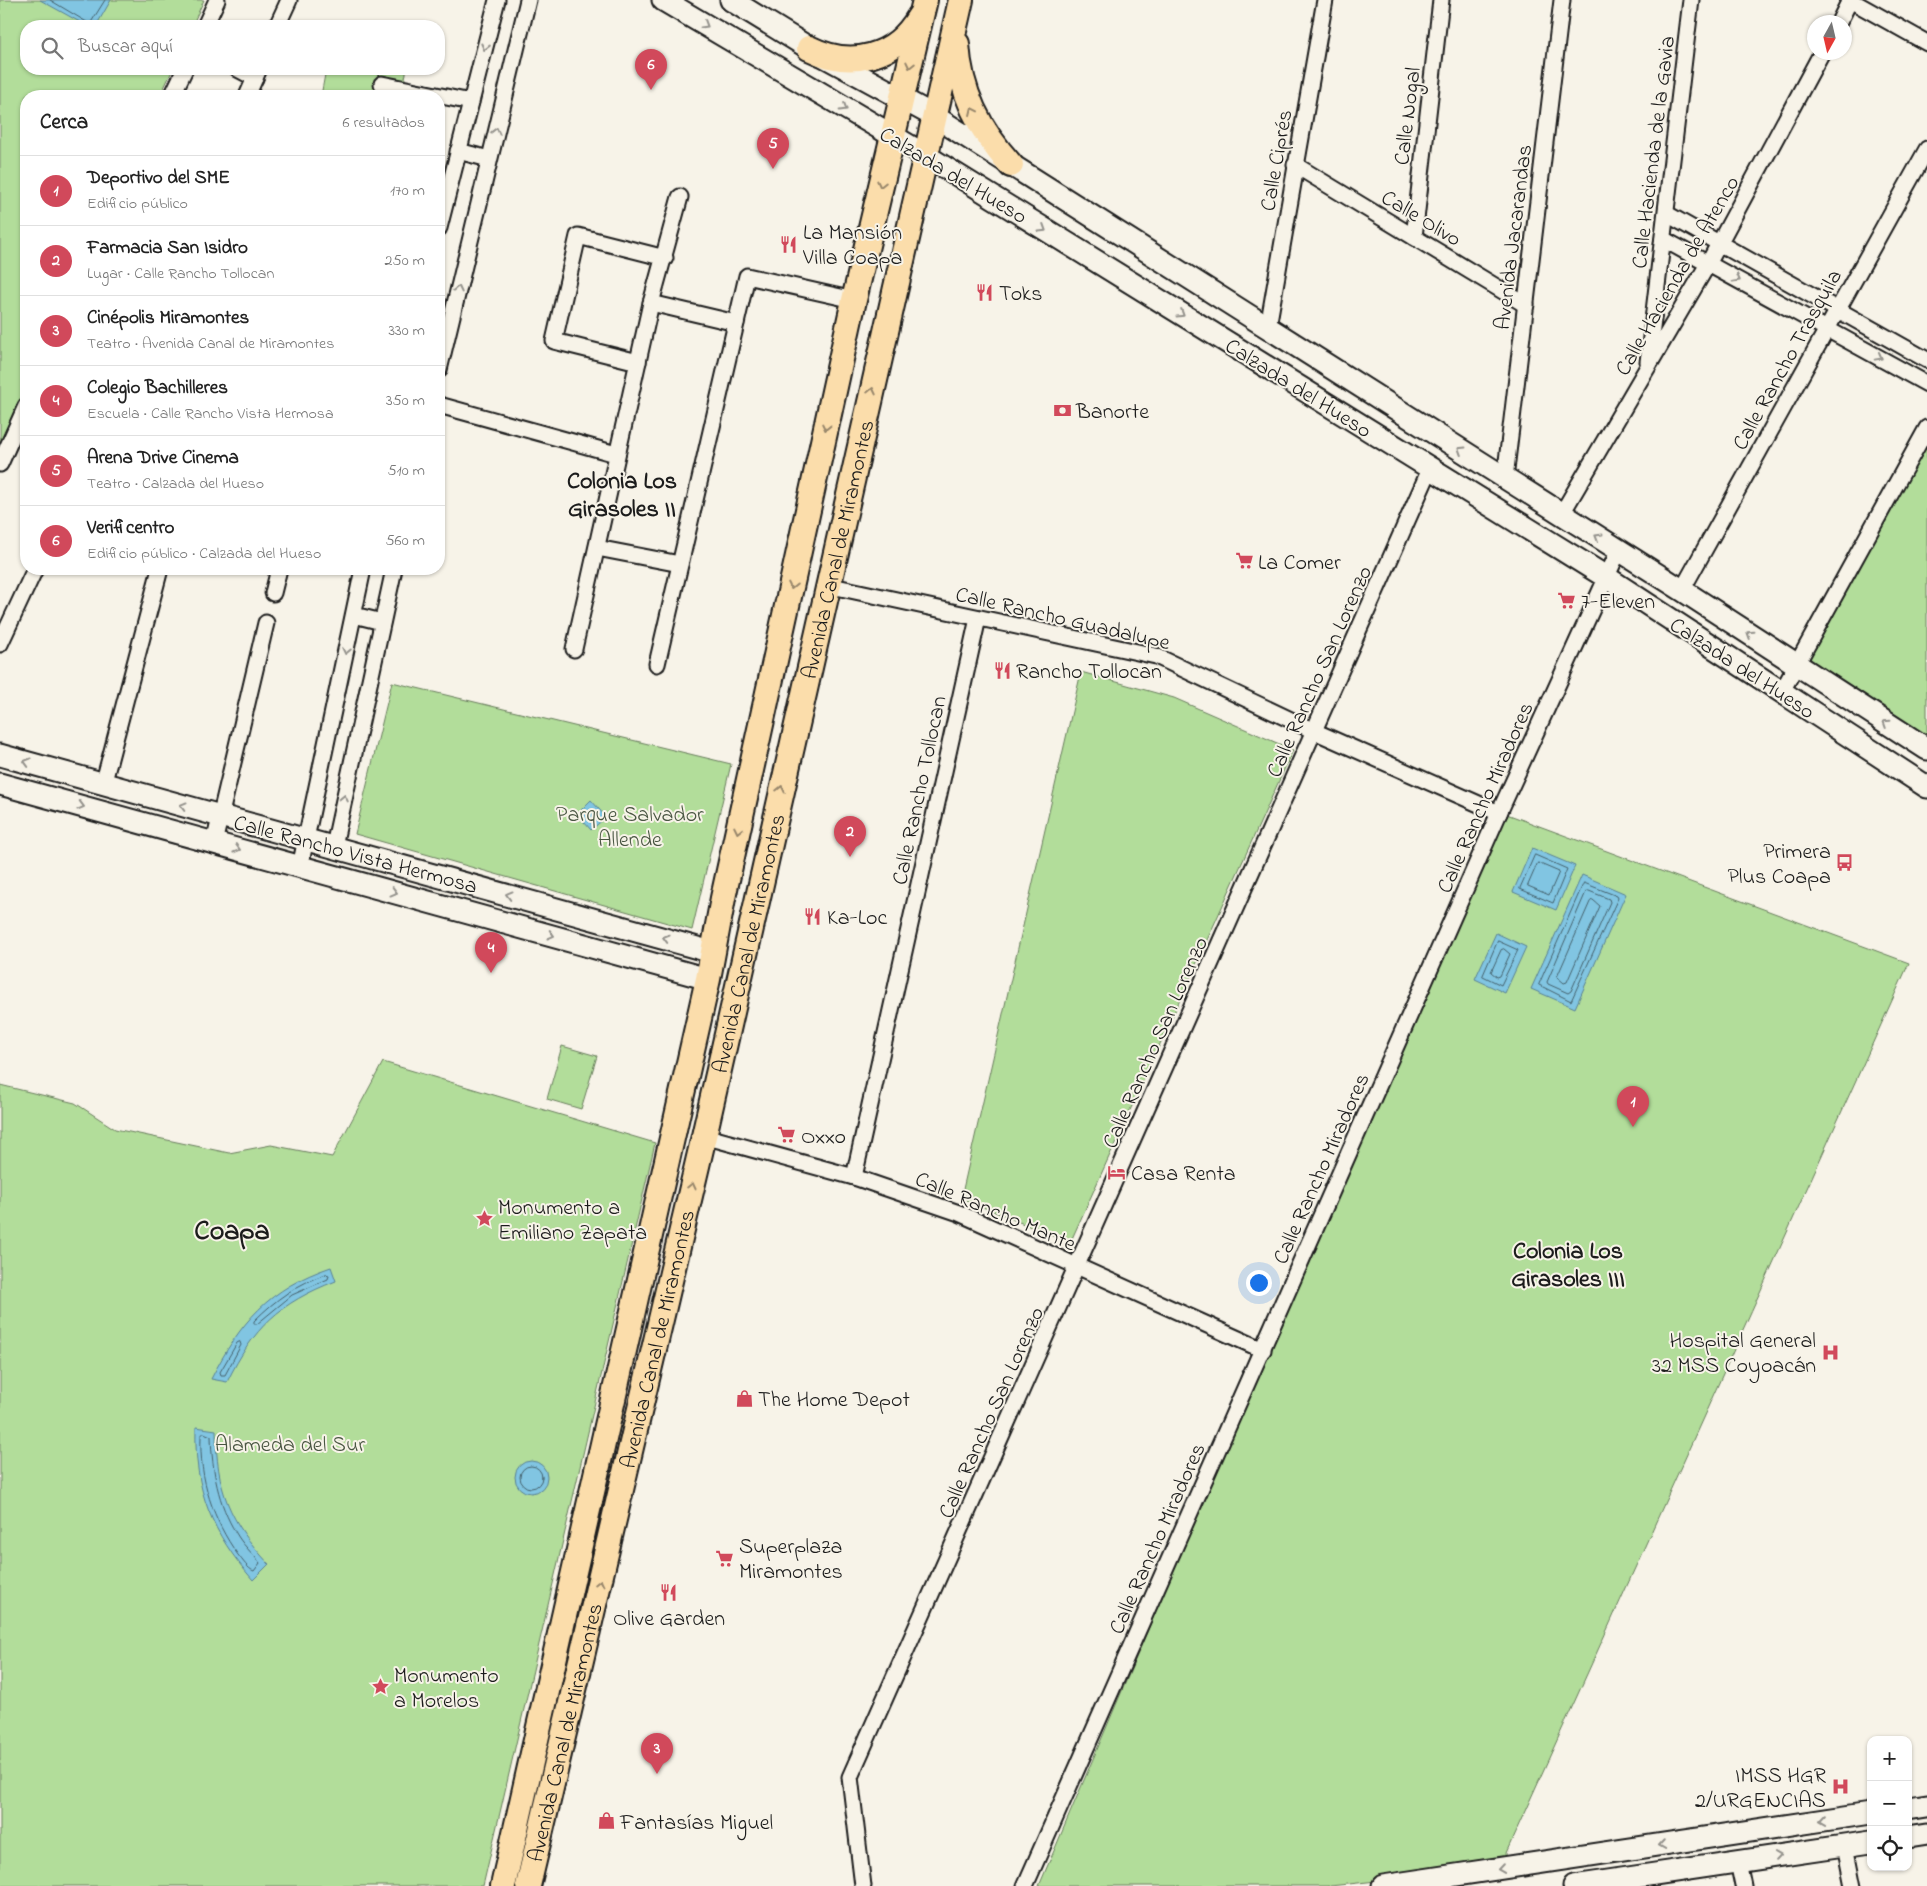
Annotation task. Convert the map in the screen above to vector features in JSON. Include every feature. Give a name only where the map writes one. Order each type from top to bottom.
[{"type":"main road","name":"Calzada del Hueso","points":[[662,0],[925,155],[1606,577],[1927,787]]},
{"type":"main road","name":"Calzada del Hueso","points":[[731,0],[809,48],[934,116],[1682,590],[1927,749]]},
{"type":"main road","name":"Avenida Canal de Miramontes","points":[[528,1886],[704,1136],[827,585],[961,0]]},
{"type":"main road","points":[[961,0],[956,38],[961,75],[966,94],[984,132],[1011,165]]},
{"type":"main road","name":"Avenida Canal de Miramontes","points":[[503,1886],[708,979],[712,952],[854,300],[924,4]]},
{"type":"main road","points":[[809,48],[832,58],[852,59],[871,57],[894,46],[904,37],[913,27],[924,4]]},
{"type":"main road","name":"Calle Rancho Vista Hermosa","points":[[0,755],[712,952]]},
{"type":"main road","name":"Calle Rancho Vista Hermosa","points":[[1,786],[708,979]]},
{"type":"main road","points":[[1912,1807],[1927,1805]]},
{"type":"main road","points":[[1383,1886],[1867,1815]]},
{"type":"main road","points":[[1912,1836],[1927,1834]]},
{"type":"main road","points":[[1574,1886],[1867,1843]]},
{"type":"street","points":[[208,20],[217,0]]},
{"type":"street","points":[[280,20],[289,0]]},
{"type":"street","points":[[445,203],[497,0]]},
{"type":"street","points":[[445,345],[528,0]]},
{"type":"street","name":"Calle Ciprés","points":[[1268,327],[1325,0]]},
{"type":"street","name":"Calle Nogal","points":[[1414,237],[1441,0]]},
{"type":"street","name":"Avenida Jacarandas","points":[[1504,478],[1562,0]]},
{"type":"street","name":"Calle Hacienda de la Gavia","points":[[1648,368],[1691,0]]},
{"type":"street","points":[[1842,15],[1850,0],[1927,43]]},
{"type":"street","name":"Calle Hacienda de Atenco","points":[[1561,515],[1720,243],[1818,60]]},
{"type":"street","points":[[175,90],[182,75]]},
{"type":"street","points":[[250,90],[256,75]]},
{"type":"street","points":[[382,84],[412,90]]},
{"type":"street","points":[[445,97],[471,102]]},
{"type":"street","name":"Calle Rancho Trasquila","points":[[1682,590],[1927,149]]},
{"type":"street","points":[[458,151],[489,160]]},
{"type":"street","name":"Calle Olivo","points":[[1296,165],[1526,305]]},
{"type":"street","points":[[574,648],[651,303],[665,258],[680,197]]},
{"type":"street","points":[[1667,214],[1927,360]]},
{"type":"street","points":[[638,362],[554,341],[578,236],[665,258]]},
{"type":"street","points":[[1663,239],[1927,384]]},
{"type":"street","points":[[657,664],[747,276],[854,300]]},
{"type":"street","points":[[651,303],[736,323]]},
{"type":"street","points":[[445,407],[616,454]]},
{"type":"street","points":[[0,464],[20,422]]},
{"type":"street","points":[[1781,693],[1927,428]]},
{"type":"street","name":"Calle Rancho San Lorenzo","points":[[862,1886],[850,1777],[1430,469]]},
{"type":"street","points":[[597,548],[680,564]]},
{"type":"street","name":"Calle Rancho Miradores","points":[[1025,1886],[1499,813],[1619,550]]},
{"type":"street","points":[[0,644],[32,575]]},
{"type":"street","points":[[103,785],[158,575]]},
{"type":"street","points":[[273,594],[278,575]]},
{"type":"street","points":[[300,867],[362,575]]},
{"type":"street","points":[[334,846],[393,575]]},
{"type":"street","name":"Calle Rancho Guadalupe","points":[[827,585],[1156,656],[1314,731],[1499,813]]},
{"type":"street","points":[[354,616],[382,622]]},
{"type":"street","name":"Calle Rancho Tollocan","points":[[854,1177],[978,618]]},
{"type":"street","points":[[214,843],[266,623]]},
{"type":"street","name":"Calle Rancho Mante","points":[[704,1136],[854,1177],[959,1212],[1077,1268],[1263,1350]]},
{"type":"street","points":[[1845,1846],[1853,1886]]},
{"type":"street","points":[[1738,1862],[1743,1886]]},
{"type":"green space","points":[[0,0],[204,0],[195,20],[20,20],[20,75],[170,75],[163,90],[20,90],[20,404],[0,449]]},
{"type":"green space","points":[[325,75],[406,75],[402,90],[322,90]]},
{"type":"green space","points":[[1927,438],[1927,739],[1805,656]]},
{"type":"green space","points":[[1081,672],[1174,698],[1293,750],[1070,1243],[961,1198]]},
{"type":"green space","name":"Parque Salvador Allende","points":[[392,682],[731,764],[692,930],[355,834]]},
{"type":"green space","points":[[1504,813],[1909,963],[1506,1853],[1507,1867],[1330,1886],[1039,1886],[1269,1345]]},
{"type":"green space","points":[[562,1046],[597,1056],[581,1109],[547,1099]]},
{"type":"green space","name":"Alameda del Sur","points":[[383,1062],[655,1143],[483,1886],[0,1886],[0,1085],[75,1103],[115,1129],[229,1153],[271,1145],[332,1157]]},
{"type":"water","points":[[40,0],[111,0],[99,20],[76,20]]},
{"type":"water","points":[[591,800],[606,817],[591,830],[577,814]]},
{"type":"water","points":[[1532,848],[1575,866],[1556,910],[1513,892]]},
{"type":"water","points":[[1582,875],[1626,894],[1575,1008],[1531,989]]},
{"type":"water","points":[[1496,933],[1526,947],[1505,993],[1475,979]]},
{"type":"water","points":[[331,1267],[336,1281],[299,1298],[270,1319],[247,1346],[227,1382],[211,1379],[233,1340],[259,1310],[290,1285]]},
{"type":"water","points":[[196,1427],[216,1430],[219,1470],[222,1487],[228,1503],[244,1533],[269,1564],[253,1580],[239,1563],[216,1528],[208,1510],[198,1471]]},
{"type":"water","points":[[531,1461],[537,1462],[542,1466],[546,1471],[546,1483],[542,1488],[537,1492],[531,1493],[525,1492],[520,1488],[516,1483],[515,1477],[516,1471],[520,1466],[525,1462]]},
{"type":"place","name":"Verificentro","points":[[651,90]]},
{"type":"place","name":"Arena Drive Cinema","points":[[773,169]]},
{"type":"place","name":"La Mansión Villa Coapa","points":[[789,244]]},
{"type":"place","name":"Toks","points":[[985,292]]},
{"type":"place","name":"Banorte","points":[[1062,410]]},
{"type":"place","name":"La Comer","points":[[1244,561]]},
{"type":"place","name":"7-Eleven","points":[[1567,600]]},
{"type":"place","name":"Rancho Tollocan","points":[[1002,670]]},
{"type":"place","name":"Farmacia San Isidro","points":[[850,857]]},
{"type":"place","name":"Primera Plus Coapa","points":[[1845,863]]},
{"type":"place","name":"Ka-Loc","points":[[813,916]]},
{"type":"place","name":"Colegio Bachilleres","points":[[491,973]]},
{"type":"place","name":"Deportivo del SME","points":[[1633,1127]]},
{"type":"place","name":"Oxxo","points":[[787,1135]]},
{"type":"place","name":"Casa Renta","points":[[1117,1172]]},
{"type":"place","name":"Monumento a Emiliano Zapata","points":[[484,1219]]},
{"type":"place","name":"Hospital General 32 MSS Coyoacán","points":[[1830,1352]]},
{"type":"place","name":"The Home Depot","points":[[744,1398]]},
{"type":"place","name":"Superplaza Miramontes","points":[[725,1558]]},
{"type":"place","name":"Olive Garden","points":[[669,1592]]},
{"type":"place","name":"Monumento a Morelos","points":[[380,1687]]},
{"type":"place","name":"Cinépolis Miramontes","points":[[657,1774]]},
{"type":"place","name":"IMSS HGR 2/URGENCIAS","points":[[1840,1787]]},
{"type":"place","name":"Fantasías Miguel","points":[[606,1821]]},
{"type":"district","name":"Colonia Los Girasoles II","points":[[622,494]]},
{"type":"district","name":"Coapa","points":[[232,1229]]},
{"type":"district","name":"Colonia Los Girasoles III","points":[[1568,1264]]}]
